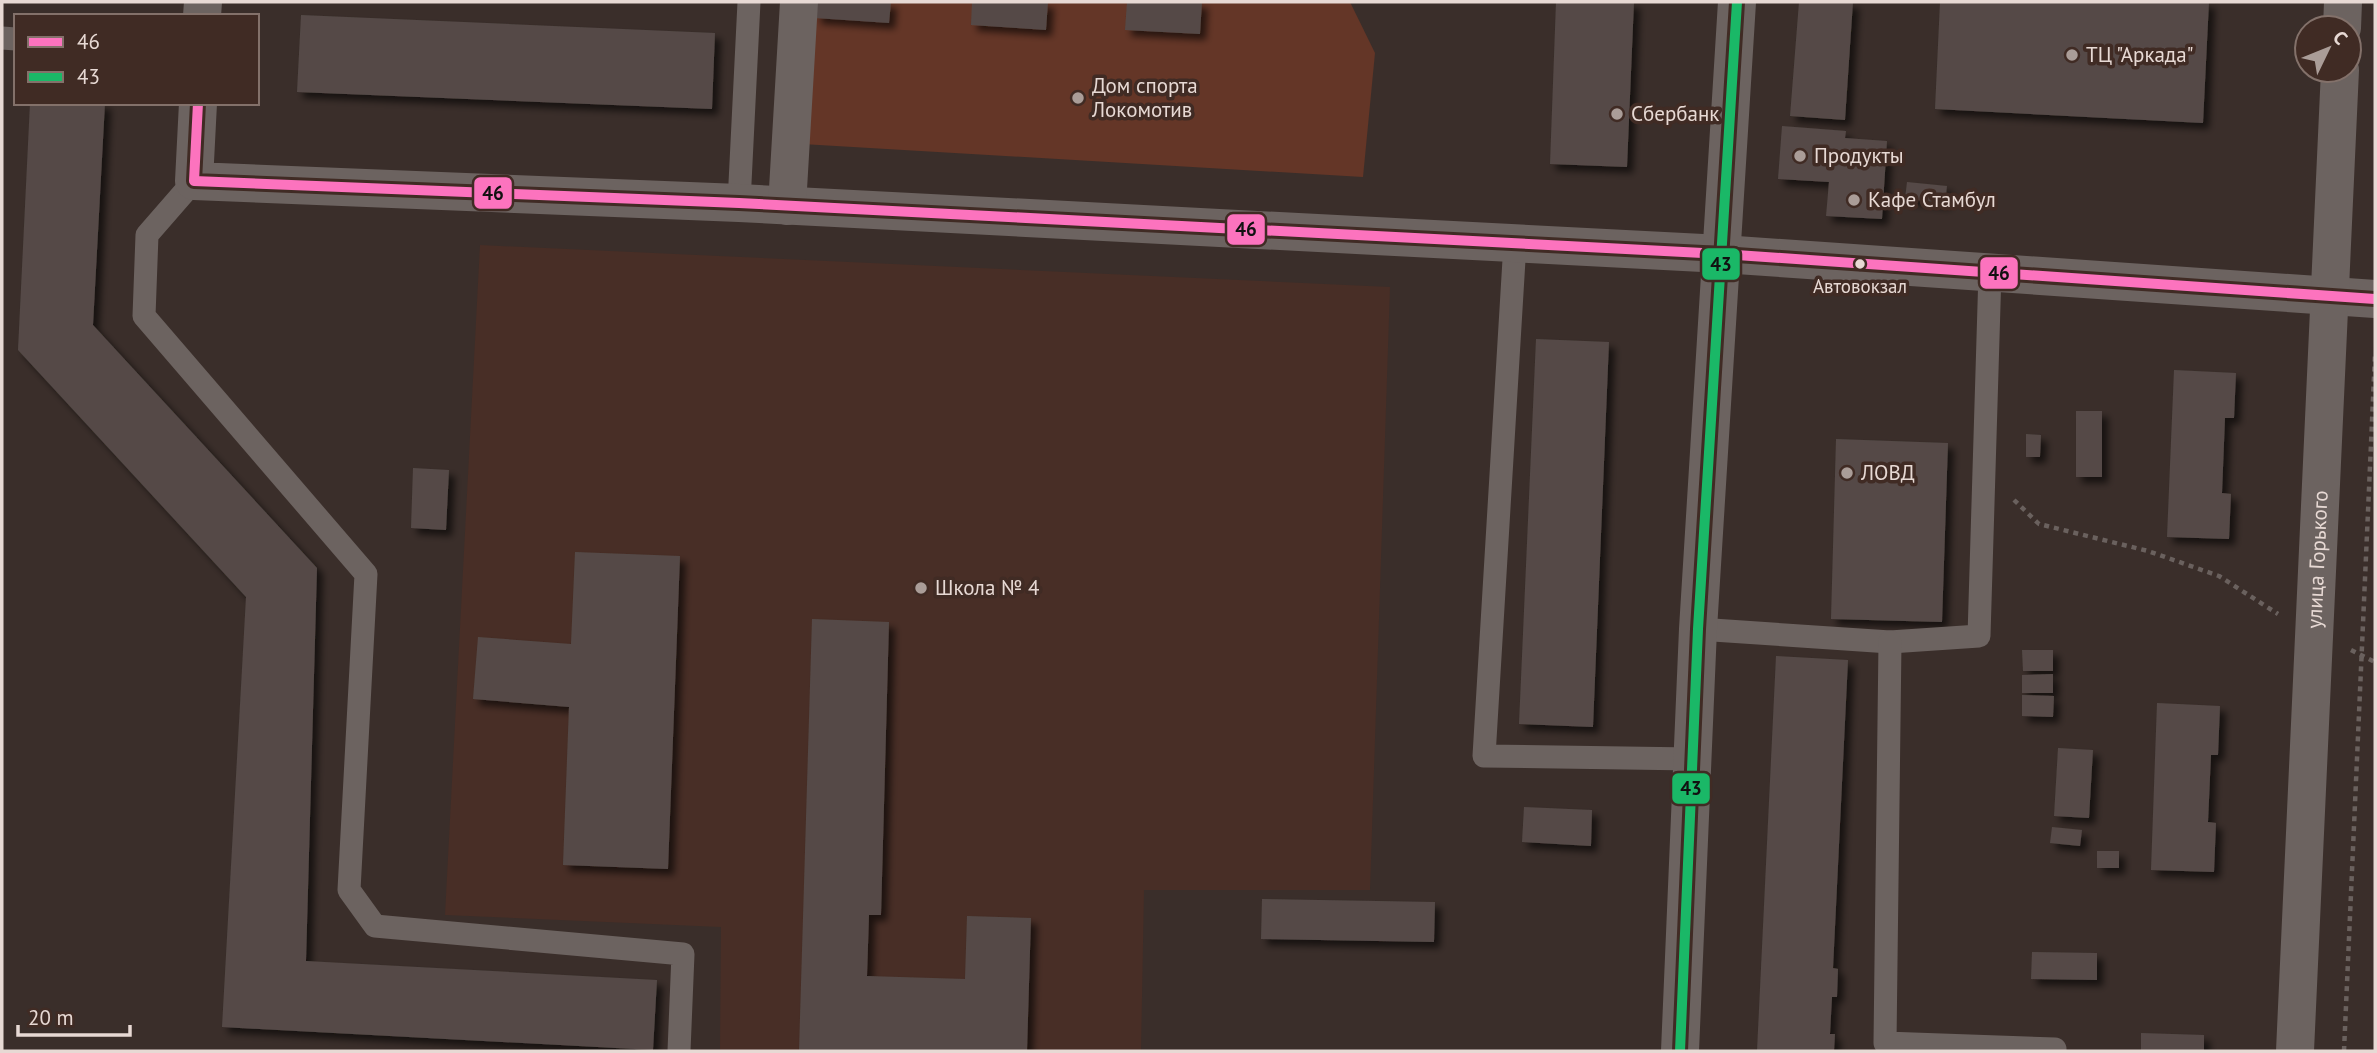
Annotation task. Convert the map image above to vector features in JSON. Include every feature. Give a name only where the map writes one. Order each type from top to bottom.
[{"type":"street","points":[[787,206],[799,2]]},
{"type":"street","points":[[1681,1051],[1698,629],[1737,2]]},
{"type":"street","name":"улица Горького","points":[[2295,1051],[2339,84]]},
{"type":"street","points":[[198,105],[194,181],[738,203],[1722,254],[2375,299]]},
{"type":"lane","points":[[738,203],[749,2]]},
{"type":"lane","points":[[194,181],[146,235],[144,316],[366,574],[349,890],[374,926],[683,954],[679,1051]]},
{"type":"lane","points":[[1515,243],[1484,755],[1693,760]]},
{"type":"lane","points":[[1698,629],[1890,642],[1979,636],[1990,272]]},
{"type":"lane","points":[[1890,642],[1885,1043],[2055,1051]]},
{"type":"path","points":[[2344,1051],[2375,354]]},
{"type":"path","points":[[1986,471],[2039,524],[2148,551],[2219,576],[2314,637],[2361,653],[2375,662]]},
{"type":"shaded area","name":"Дом спорта Локомотив","points":[[788,2],[1350,2],[1375,53],[1363,177],[785,143]]},
{"type":"shaded area","name":"Школа № 4","points":[[480,245],[1390,287],[1370,890],[1144,890],[1141,1051],[720,1051],[721,927],[445,915]]},
{"type":"building","points":[[816,2],[891,2],[889,23],[815,18]]},
{"type":"building","points":[[972,2],[1048,2],[1046,30],[971,25]]},
{"type":"building","points":[[1127,2],[1202,2],[1200,34],[1125,30]]},
{"type":"building","points":[[1556,2],[1634,2],[1627,167],[1550,164]]},
{"type":"building","points":[[1799,2],[1853,2],[1845,120],[1790,116]]},
{"type":"building","name":"ТЦ \"Аркада\"","points":[[1940,2],[2209,2],[2203,123],[1935,109]]},
{"type":"building","points":[[301,15],[715,33],[712,109],[297,92]]},
{"type":"building","points":[[30,105],[105,105],[93,325],[317,568],[306,961],[657,980],[653,1050],[222,1027],[246,597],[18,350]]},
{"type":"building","points":[[1782,126],[1846,131],[1845,138],[1887,141],[1882,219],[1826,216],[1829,182],[1778,179]]},
{"type":"building","points":[[1907,182],[1947,186],[1945,203],[1905,199]]},
{"type":"building","points":[[1536,339],[1609,342],[1593,727],[1519,724]]},
{"type":"building","points":[[2174,370],[2236,373],[2234,418],[2225,418],[2222,493],[2231,494],[2229,539],[2167,537]]},
{"type":"building","points":[[2076,411],[2102,411],[2102,477],[2076,477]]},
{"type":"building","points":[[2026,434],[2041,435],[2040,457],[2026,457]]},
{"type":"building","points":[[1836,439],[1948,443],[1942,622],[1831,619]]},
{"type":"building","points":[[413,468],[449,470],[446,530],[411,528]]},
{"type":"building","points":[[575,552],[680,556],[668,869],[563,865],[569,707],[473,699],[478,637],[571,644]]},
{"type":"building","points":[[812,619],[889,622],[881,915],[869,915],[867,976],[965,979],[967,916],[1031,918],[1027,1051],[799,1051]]},
{"type":"building","points":[[2022,650],[2053,650],[2053,671],[2023,671]]},
{"type":"building","points":[[1776,656],[1848,660],[1833,968],[1838,969],[1837,997],[1832,997],[1830,1034],[1835,1034],[1834,1051],[1757,1051]]},
{"type":"building","points":[[2053,674],[2053,693],[2022,693],[2022,675]]},
{"type":"building","points":[[2022,695],[2054,696],[2053,717],[2022,716]]},
{"type":"building","points":[[2157,703],[2220,706],[2218,755],[2211,755],[2208,822],[2216,823],[2214,872],[2151,870]]},
{"type":"building","points":[[2058,748],[2093,750],[2089,818],[2054,816]]},
{"type":"building","points":[[1524,807],[1592,810],[1591,846],[1522,842]]},
{"type":"building","points":[[2052,827],[2082,830],[2080,846],[2050,843]]},
{"type":"building","points":[[2097,851],[2119,851],[2119,868],[2097,868]]},
{"type":"building","points":[[1262,899],[1435,902],[1434,942],[1261,939]]},
{"type":"building","points":[[2032,952],[2097,953],[2097,980],[2031,979]]},
{"type":"building","points":[[2141,1033],[2204,1035],[2204,1051],[2141,1051]]},
{"type":"transit line","name":"43","points":[[1680,1051],[1698,629],[1737,2]]},
{"type":"transit line","name":"46","points":[[198,105],[194,181],[739,203],[1722,254],[2375,299]]},
{"type":"place","name":"ТЦ \"Аркада\"","points":[[2072,55]]},
{"type":"place","name":"Дом спорта Локомотив","points":[[1078,98]]},
{"type":"place","name":"Сбербанк","points":[[1617,114]]},
{"type":"place","name":"Продукты","points":[[1800,156]]},
{"type":"place","name":"Кафе Стамбул","points":[[1854,200]]},
{"type":"place","name":"Автовокзал","points":[[1860,264]]},
{"type":"place","name":"ЛОВД","points":[[1847,473]]},
{"type":"place","name":"Школа № 4","points":[[921,588]]}]
